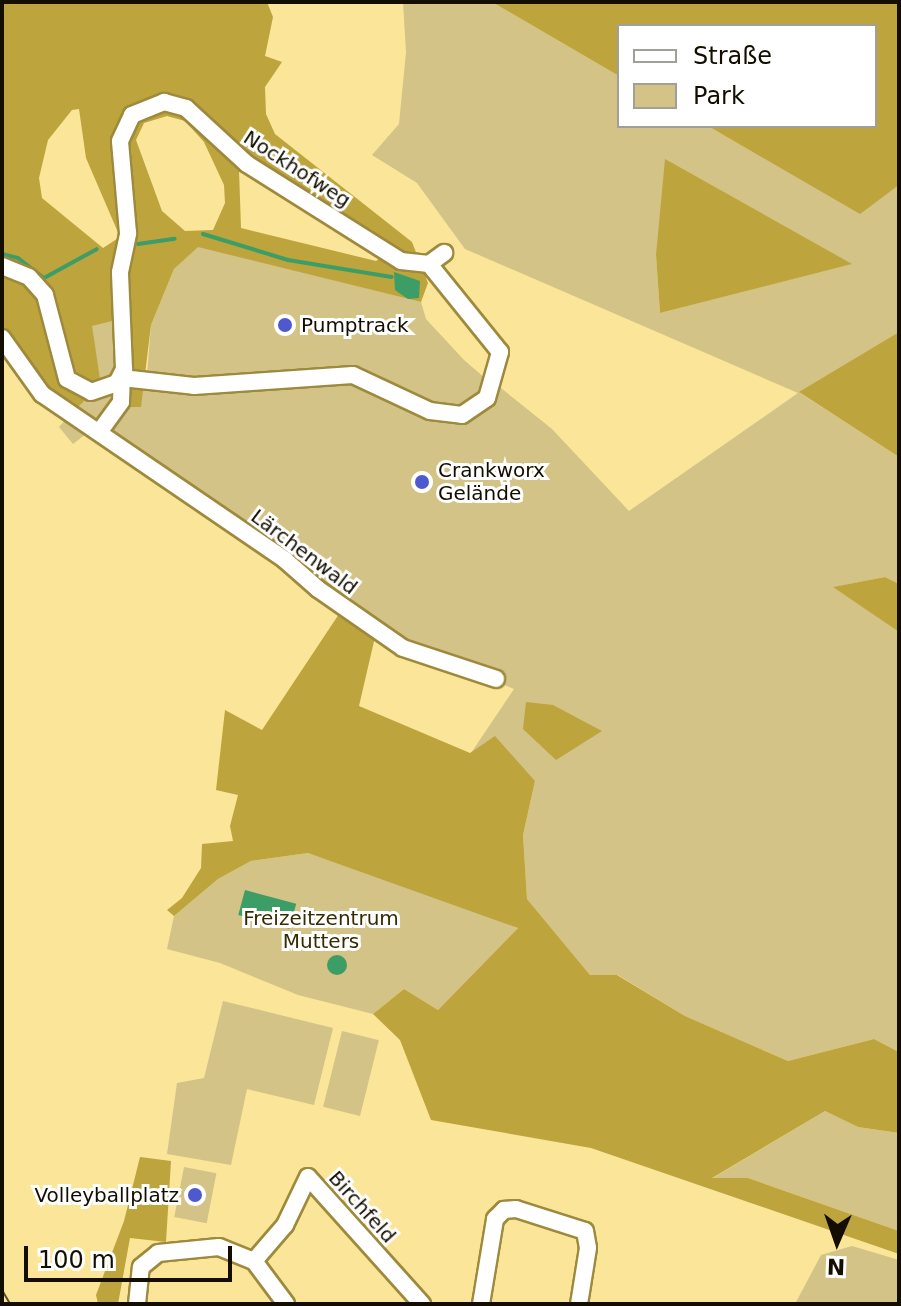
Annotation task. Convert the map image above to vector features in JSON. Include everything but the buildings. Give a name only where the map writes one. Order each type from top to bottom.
[{"type":"street","name":"Nockhofweg","points":[[122,378],[120,272],[128,205],[120,141],[127,121],[150,104],[186,108],[247,164],[401,261],[429,264]]},
{"type":"street","points":[[2,266],[29,277],[45,295],[59,362],[72,384],[97,392],[122,378],[194,386],[353,375],[430,411],[455,415],[475,410],[487,398],[500,361],[496,342],[429,264],[444,253]]},
{"type":"street","name":"Lärchenwald","points":[[2,338],[42,394],[100,431],[403,648],[496,679]]},
{"type":"street","points":[[100,431],[121,402],[122,378]]},
{"type":"street","name":"Birchfeld","points":[[254,1261],[285,1225],[308,1177],[422,1304]]},
{"type":"street","points":[[481,1304],[495,1219],[510,1209],[585,1231],[588,1248],[579,1304]]},
{"type":"street","points":[[137,1304],[141,1267],[158,1253],[219,1247],[254,1261],[286,1304]]},
{"type":"green space","points":[[403,2],[492,2],[617,75],[617,128],[711,128],[860,213],[899,185],[899,332],[800,393],[899,457],[899,584],[885,577],[834,587],[899,632],[899,1052],[874,1039],[788,1061],[685,1016],[618,975],[590,975],[527,899],[523,835],[535,781],[471,753],[514,689],[403,643],[76,409],[101,385],[91,326],[125,318],[147,375],[151,325],[174,269],[198,246],[421,302],[426,319],[464,360],[486,379],[489,370],[501,388],[552,429],[629,511],[798,393],[465,249],[417,183],[372,155],[399,124],[406,52]],"holes":[[[656,255],[851,264],[660,313]]]},
{"type":"green space","points":[[68,417],[91,430],[73,444],[59,427]]},
{"type":"green space","name":"Freizeitzentrum Mutters","points":[[308,853],[518,928],[438,1010],[404,989],[373,1014],[298,995],[220,963],[167,949],[174,916],[218,879],[251,861]]},
{"type":"green space","points":[[223,1001],[333,1028],[314,1105],[247,1089],[231,1165],[167,1154],[177,1083],[204,1078]]},
{"type":"green space","points":[[342,1031],[379,1040],[360,1116],[323,1107]]},
{"type":"green space","points":[[825,1111],[858,1127],[899,1133],[899,1231],[748,1178],[711,1179]]},
{"type":"green space","name":"Volleyballplatz","points":[[184,1167],[216,1173],[207,1223],[174,1217]]},
{"type":"green space","points":[[852,1246],[899,1260],[899,1304],[795,1304],[821,1255]]},
{"type":"shaded area","points":[[2,2],[267,2],[273,17],[265,56],[282,62],[265,87],[266,114],[275,134],[412,242],[428,283],[421,302],[198,247],[174,269],[151,325],[141,407],[126,407],[125,318],[92,326],[101,385],[76,409],[50,389],[2,330]],"holes":[[[79,109],[86,158],[120,237],[103,248],[42,198],[39,178],[48,140],[72,110]],[[167,116],[185,121],[204,142],[224,185],[225,203],[213,230],[185,231],[162,211],[136,140],[144,123]],[[239,170],[334,224],[380,258],[376,261],[241,228]]]},
{"type":"shaded area","points":[[492,2],[899,2],[899,185],[860,214],[711,128],[877,128],[877,24],[617,24],[617,75]]},
{"type":"shaded area","points":[[665,159],[852,264],[660,313],[656,255]]},
{"type":"shaded area","points":[[394,272],[420,281],[419,298],[408,299],[395,290]]},
{"type":"shaded area","points":[[899,332],[899,457],[799,392]]},
{"type":"shaded area","points":[[885,577],[899,584],[899,632],[833,587]]},
{"type":"shaded area","points":[[339,614],[375,637],[359,706],[470,753],[495,736],[535,781],[523,835],[527,899],[590,975],[617,975],[685,1016],[788,1061],[874,1039],[899,1052],[899,1133],[858,1127],[825,1111],[712,1178],[748,1178],[899,1231],[899,1254],[591,1148],[431,1120],[400,1040],[373,1014],[404,989],[438,1010],[518,928],[308,853],[251,861],[218,879],[174,916],[167,910],[182,898],[201,868],[202,844],[233,841],[230,826],[238,795],[216,790],[225,710],[262,730]]},
{"type":"shaded area","points":[[526,702],[553,705],[602,731],[556,760],[523,729]]},
{"type":"shaded area","points":[[245,890],[296,904],[289,929],[238,915]]},
{"type":"shaded area","points":[[337,955],[344,958],[347,965],[344,972],[337,975],[330,972],[327,965],[330,958]]},
{"type":"shaded area","points":[[140,1157],[171,1161],[166,1242],[130,1238],[118,1304],[98,1304],[96,1295],[124,1221]]},
{"type":"waterway","points":[[203,234],[288,260],[392,277]]},
{"type":"waterway","points":[[138,244],[175,239]]},
{"type":"waterway","points":[[2,254],[18,258],[44,278],[97,249]]},
{"type":"tram line","points":[[2,1290],[10,1304]]},
{"type":"place","name":"Pumptrack","points":[[285,325]]},
{"type":"place","name":"Crankworx Gelände","points":[[422,482]]},
{"type":"place","name":"Volleyballplatz","points":[[195,1195]]}]
